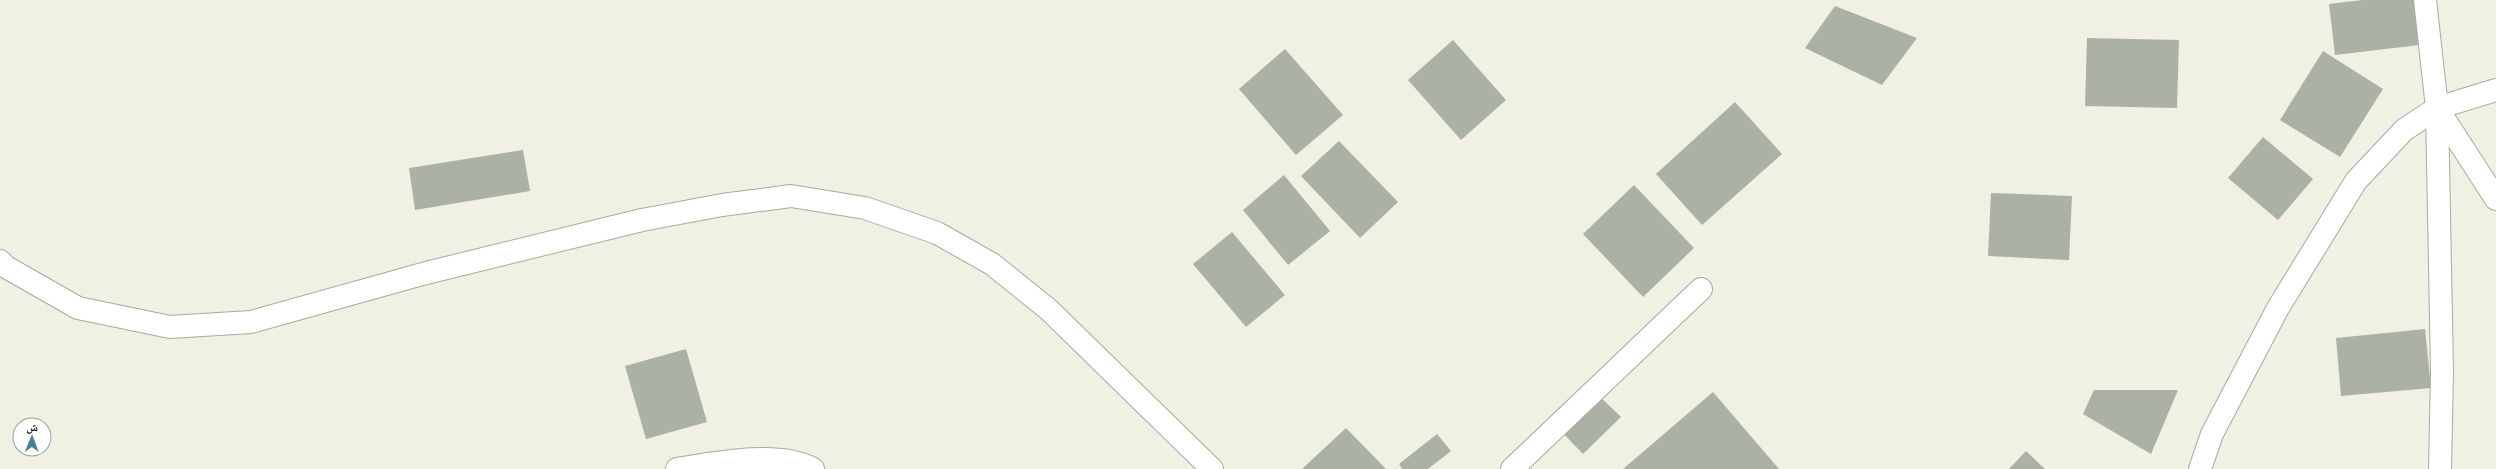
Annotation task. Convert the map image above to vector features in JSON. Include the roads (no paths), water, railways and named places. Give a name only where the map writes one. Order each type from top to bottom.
[{"type":"street","points":[[2425,0],[2436,108],[2442,372],[2440,469]]},
{"type":"street","points":[[2200,469],[2212,434],[2278,308],[2356,181],[2404,130],[2436,108],[2496,90]]},
{"type":"street","points":[[2436,108],[2496,199]]},
{"type":"street","points":[[0,261],[6,267],[78,308],[170,327],[236,323],[251,322],[426,273],[634,222],[722,204],[791,196],[865,208],[937,233],[992,264],[1048,309],[1212,469]]},
{"type":"street","points":[[1512,469],[1701,289]]},
{"type":"street","points":[[677,469],[738,460],[802,462],[813,469]]}]
